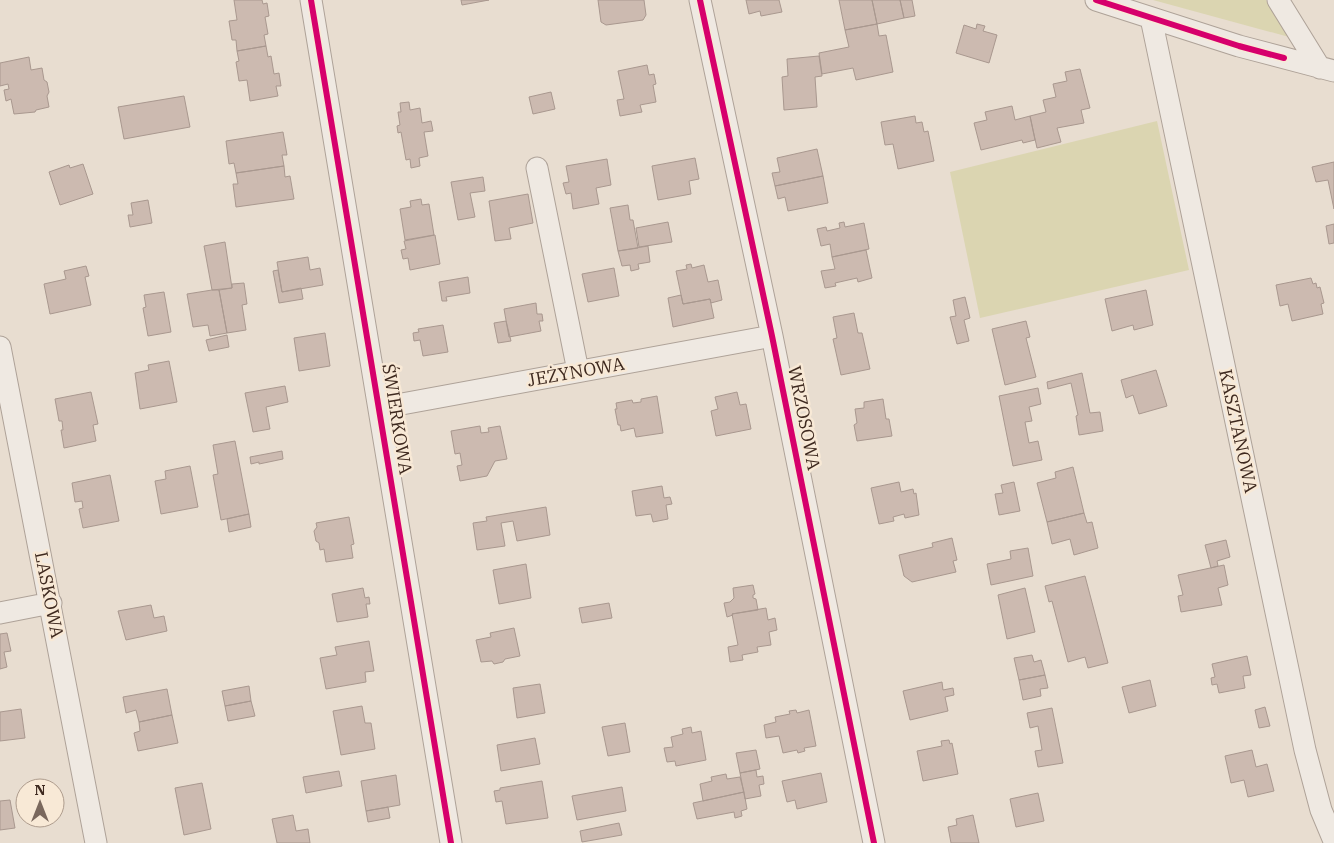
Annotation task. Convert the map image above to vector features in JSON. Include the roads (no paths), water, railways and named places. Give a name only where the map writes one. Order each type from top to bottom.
[{"type":"street","name":"ŚWIERKOWA","points":[[311,0],[451,843]]},
{"type":"street","name":"WRZOSOWA","points":[[700,0],[772,336],[874,843]]},
{"type":"street","points":[[1096,0],[1239,46],[1327,69]]},
{"type":"street","points":[[1278,0],[1327,69]]},
{"type":"street","name":"KASZTANOWA","points":[[1151,18],[1305,750],[1321,810],[1333,834]]},
{"type":"street","points":[[537,168],[578,372]]},
{"type":"street","name":"JEŻYNOWA","points":[[380,408],[772,336]]},
{"type":"street","name":"LASKOWA","points":[[0,347],[96,843]]},
{"type":"street","points":[[0,612],[51,603]]}]
